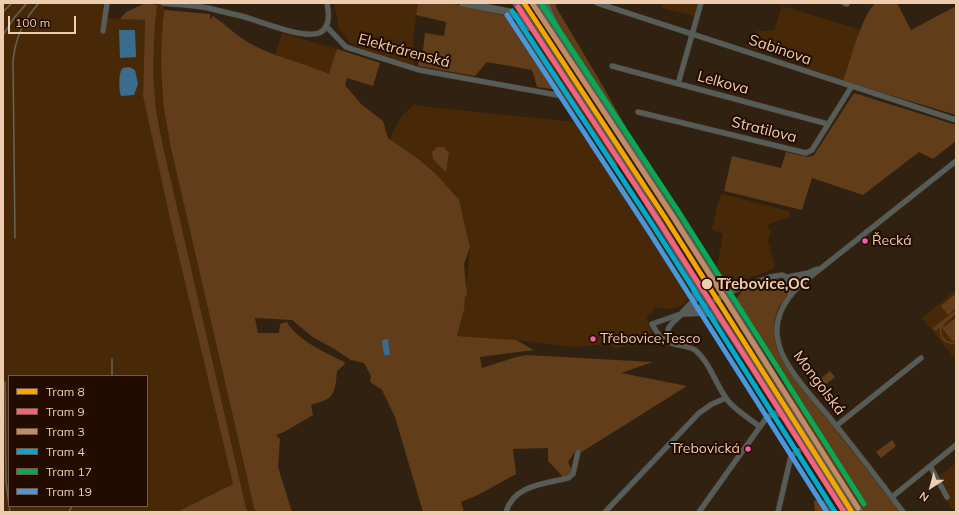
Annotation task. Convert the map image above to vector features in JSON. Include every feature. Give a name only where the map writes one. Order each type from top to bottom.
[{"type":"main road","points":[[463,3],[510,13],[522,21],[540,38]]},
{"type":"main road","points":[[516,3],[634,181],[691,274],[846,512]]},
{"type":"main road","points":[[534,3],[570,55],[724,295],[827,463],[860,512]]},
{"type":"main road","points":[[545,3],[570,55]]},
{"type":"main road","points":[[683,313],[695,301],[697,294],[691,274]]},
{"type":"main road","points":[[683,313],[715,314],[723,321]]},
{"type":"street","points":[[103,32],[106,3]]},
{"type":"street","points":[[163,3],[210,9],[299,33],[312,35],[320,32],[326,26],[328,20],[327,3]]},
{"type":"street","name":"Sabinova","points":[[597,3],[956,120]]},
{"type":"street","points":[[678,84],[701,3]]},
{"type":"street","name":"Elektrárenská","points":[[326,26],[346,47],[419,70],[556,95]]},
{"type":"street","name":"Lelkova","points":[[612,66],[828,124]]},
{"type":"street","name":"Stratilova","points":[[638,112],[806,153],[812,150],[852,86]]},
{"type":"street","name":"Mongolská","points":[[903,512],[803,385],[784,357],[779,346],[777,331],[778,318],[790,295],[808,279],[956,162]]},
{"type":"street","points":[[786,277],[808,274],[825,265]]},
{"type":"street","points":[[760,427],[730,404],[698,354],[689,347],[673,344],[661,337],[652,324],[683,313],[770,277],[778,275],[795,280],[808,279]]},
{"type":"street","points":[[786,277],[791,288],[790,295]]},
{"type":"street","points":[[673,344],[668,336],[668,329],[671,324],[683,313]]},
{"type":"street","points":[[836,426],[921,358]]},
{"type":"street","points":[[609,511],[699,413],[712,404],[726,398]]},
{"type":"street","points":[[699,512],[771,414],[779,414],[786,418]]},
{"type":"street","points":[[892,497],[956,445]]},
{"type":"street","points":[[778,512],[791,456],[798,451]]},
{"type":"street","points":[[506,512],[508,503],[524,489],[568,478],[573,474],[578,452]]},
{"type":"street","points":[[930,466],[947,496]]},
{"type":"shaded area","points":[[3,3],[102,3],[107,18],[145,20],[143,96],[173,232],[233,484],[177,512],[3,512]]},
{"type":"shaded area","points":[[146,3],[157,5],[154,51],[154,85],[156,109],[163,146],[247,512],[177,512],[233,484],[173,232],[143,96],[145,20],[120,19],[126,12]]},
{"type":"shaded area","points":[[157,3],[164,3],[161,82],[170,144],[255,512],[247,512],[163,146],[155,99],[153,61]]},
{"type":"shaded area","points":[[334,3],[418,3],[413,38],[414,66],[363,49],[350,42],[339,29]]},
{"type":"shaded area","points":[[418,3],[450,3],[509,17],[530,33],[617,163],[618,170],[558,90],[537,87],[532,70],[487,62],[475,76],[418,66],[420,51],[423,51],[425,33],[444,36],[446,22],[416,15]]},
{"type":"shaded area","points":[[549,3],[556,3],[556,7],[642,156],[639,157],[556,21]]},
{"type":"shaded area","points":[[662,3],[700,3],[696,16],[661,8]]},
{"type":"shaded area","points":[[876,3],[897,3],[911,30],[956,6],[956,115],[843,81],[861,27],[871,8]]},
{"type":"shaded area","points":[[782,6],[861,30],[843,81],[806,69],[807,65],[745,46],[757,31],[774,31]]},
{"type":"shaded area","points":[[164,10],[210,14],[210,19],[213,16],[242,39],[253,45],[329,74],[337,49],[380,63],[373,86],[347,78],[345,85],[361,104],[383,121],[388,138],[417,158],[435,173],[459,200],[470,247],[464,264],[467,296],[465,296],[465,306],[457,336],[516,340],[534,350],[480,357],[482,368],[527,355],[653,362],[621,373],[687,386],[580,453],[575,452],[568,462],[572,471],[567,476],[563,477],[548,461],[548,448],[513,449],[516,474],[478,495],[461,502],[464,512],[423,512],[395,417],[382,390],[370,382],[371,376],[364,363],[351,360],[314,338],[292,320],[255,318],[258,333],[279,333],[280,324],[287,322],[297,334],[305,340],[345,362],[344,365],[337,371],[333,393],[329,398],[311,405],[313,415],[276,435],[280,439],[278,467],[292,512],[255,512],[170,144],[161,76]]},
{"type":"shaded area","points":[[282,33],[337,49],[330,74],[275,55]]},
{"type":"shaded area","points":[[854,93],[956,125],[956,141],[933,159],[919,152],[863,195],[812,178],[802,210],[724,191],[732,156],[781,168],[786,152],[808,157],[814,155]]},
{"type":"shaded area","points":[[414,104],[419,106],[574,122],[615,176],[617,183],[623,182],[691,290],[688,292],[686,302],[680,307],[670,309],[655,307],[652,313],[647,316],[647,321],[652,332],[648,338],[617,349],[607,344],[574,347],[516,340],[457,336],[465,306],[463,306],[465,296],[467,296],[466,289],[470,247],[462,214],[435,173],[417,158],[390,140],[394,129],[402,116]]},
{"type":"shaded area","points":[[437,147],[444,147],[449,153],[446,172],[433,159],[432,152]]},
{"type":"shaded area","points":[[723,194],[789,211],[790,217],[769,224],[768,229],[771,230],[768,241],[775,267],[764,273],[733,283],[730,283],[722,278],[717,266],[723,234],[712,230],[717,205]]},
{"type":"shaded area","points":[[778,279],[782,280],[789,286],[789,291],[779,307],[774,324],[775,343],[783,362],[793,377],[900,512],[864,512],[798,410],[781,378],[736,307],[736,299],[742,291]]},
{"type":"shaded area","points":[[956,290],[956,360],[922,318]]},
{"type":"shaded area","points":[[954,295],[956,297],[956,308],[948,315],[941,306]]},
{"type":"shaded area","points":[[956,310],[956,314],[944,324],[941,331],[943,338],[956,342],[956,344],[952,344],[943,340],[940,334],[940,327],[936,331],[933,328]]},
{"type":"shaded area","points":[[956,318],[956,339],[953,342],[942,328]]},
{"type":"shaded area","points":[[830,371],[835,377],[824,386],[819,380]]},
{"type":"shaded area","points":[[892,440],[896,446],[881,458],[876,452]]},
{"type":"shaded area","points":[[956,463],[956,512],[954,512],[945,498],[950,494],[939,476]]},
{"type":"shaded area","points":[[826,500],[833,512],[815,512],[814,501]]},
{"type":"water","points":[[119,30],[135,30],[136,57],[120,58]]},
{"type":"water","points":[[129,67],[135,70],[138,84],[134,95],[121,96],[119,86],[120,73],[123,68]]},
{"type":"water","points":[[388,339],[390,355],[384,355],[382,340]]},
{"type":"railway","points":[[3,12],[12,3]]},
{"type":"railway","points":[[3,35],[14,18],[27,3]]},
{"type":"railway","points":[[15,238],[13,61],[21,30],[39,3]]},
{"type":"railway","points":[[112,359],[112,375]]},
{"type":"railway","points":[[5,382],[6,482],[8,497]]},
{"type":"railway","points":[[9,507],[10,512]]},
{"type":"railway","points":[[69,512],[72,507]]},
{"type":"tram line","name":"8","points":[[524,3],[666,219],[852,512]]},
{"type":"tram line","name":"3","points":[[532,3],[672,215],[858,508]]},
{"type":"tram line","name":"17","points":[[541,3],[678,211],[864,504]]},
{"type":"tram line","name":"9","points":[[518,7],[660,223],[844,512]]},
{"type":"tram line","name":"4","points":[[512,11],[654,227],[835,512]]},
{"type":"tram line","name":"19","points":[[507,15],[648,230],[827,512]]},
{"type":"place","name":"Řecká","points":[[865,241]]},
{"type":"place","name":"Třebovice,OC","points":[[707,284]]},
{"type":"place","name":"Třebovice,Tesco","points":[[593,339]]},
{"type":"place","name":"Třebovická","points":[[748,449]]}]
